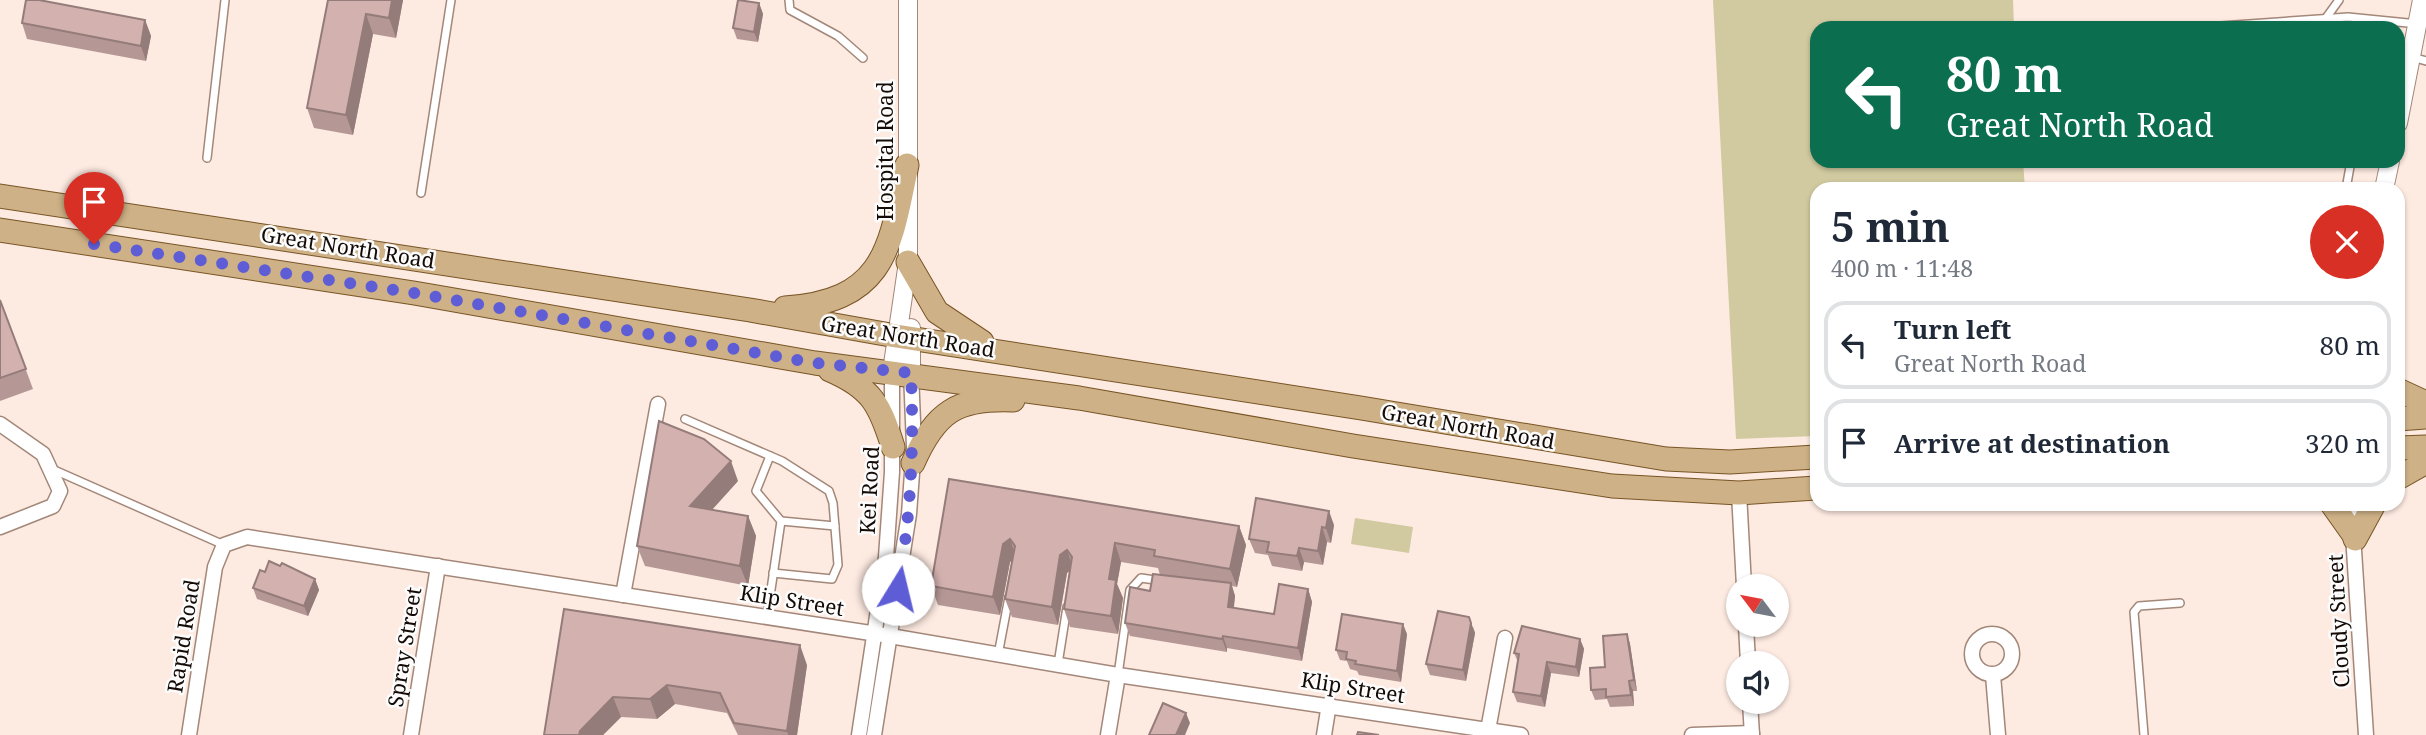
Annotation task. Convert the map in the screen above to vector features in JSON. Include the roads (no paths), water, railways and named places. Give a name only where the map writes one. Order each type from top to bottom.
[{"type":"main road","points":[[750,310],[821,305],[844,296],[861,283],[877,265],[890,241],[907,165]]},
{"type":"main road","name":"Great North Road","points":[[0,196],[421,258],[1666,459],[1730,463],[1810,457]]},
{"type":"main road","name":"Great North Road","points":[[0,230],[414,293],[815,363],[901,372],[1079,398],[1353,446],[1612,486],[1739,493],[1810,488]]},
{"type":"main road","points":[[414,293],[421,258]]},
{"type":"main road","points":[[908,262],[937,312],[956,327],[995,350]]},
{"type":"main road","points":[[815,363],[863,387],[882,413],[893,447]]},
{"type":"main road","points":[[2405,393],[2426,403]]},
{"type":"main road","points":[[913,463],[932,427],[943,414],[966,402],[1079,398]]},
{"type":"main road","points":[[2405,418],[2426,417]]},
{"type":"main road","points":[[2405,448],[2426,447]]},
{"type":"main road","points":[[2405,474],[2426,462]]},
{"type":"main road","points":[[2337,511],[2354,537],[2370,511]]},
{"type":"street","name":"Hospital Road","points":[[901,372],[908,262],[908,0]]},
{"type":"street","points":[[2405,101],[2418,59],[2418,24],[2422,0]]},
{"type":"street","name":"Kei Road","points":[[859,735],[886,557],[901,372]]},
{"type":"street","name":"Kei Road","points":[[874,735],[908,527],[913,463],[901,372]]},
{"type":"street","points":[[623,595],[658,404]]},
{"type":"street","points":[[0,424],[43,454],[60,491],[57,503],[0,527]]},
{"type":"street","points":[[0,442],[16,435]]},
{"type":"street","points":[[1739,493],[1743,574]]},
{"type":"street","name":"Cloudy Street","points":[[2352,511],[2366,735]]},
{"type":"street","name":"Klip Street","points":[[224,545],[247,537],[890,636],[1118,675],[1329,704],[1521,735]]},
{"type":"street","name":"Rapid Road","points":[[189,735],[215,567],[224,545]]},
{"type":"street","name":"Spray Street","points":[[411,735],[438,566]]},
{"type":"street","points":[[1488,730],[1505,638]]},
{"type":"street","points":[[1993,674],[1998,735]]},
{"type":"street","points":[[1108,735],[1118,675]]},
{"type":"street","points":[[1324,735],[1329,704]]},
{"type":"street","points":[[1692,735],[1752,734],[1751,714]]},
{"type":"lane","points":[[207,159],[225,0]]},
{"type":"lane","points":[[421,192],[451,0]]},
{"type":"lane","points":[[789,0],[790,10],[838,36],[863,58]]},
{"type":"lane","points":[[2326,19],[2339,0]]},
{"type":"lane","points":[[2296,21],[2346,21]]},
{"type":"lane","points":[[2405,24],[2418,24]]},
{"type":"lane","points":[[685,419],[770,456],[811,477],[829,491],[838,565],[832,579],[773,573]]},
{"type":"lane","points":[[770,456],[756,491],[781,521],[835,526]]},
{"type":"lane","points":[[51,469],[224,545]]},
{"type":"lane","points":[[766,617],[781,521]]},
{"type":"lane","points":[[1118,675],[1130,590],[1134,582],[1141,578],[1167,582]]},
{"type":"lane","points":[[998,655],[1011,589]]},
{"type":"lane","points":[[1058,665],[1068,600]]},
{"type":"lane","points":[[2144,735],[2133,612],[2139,606],[2180,603]]}]
